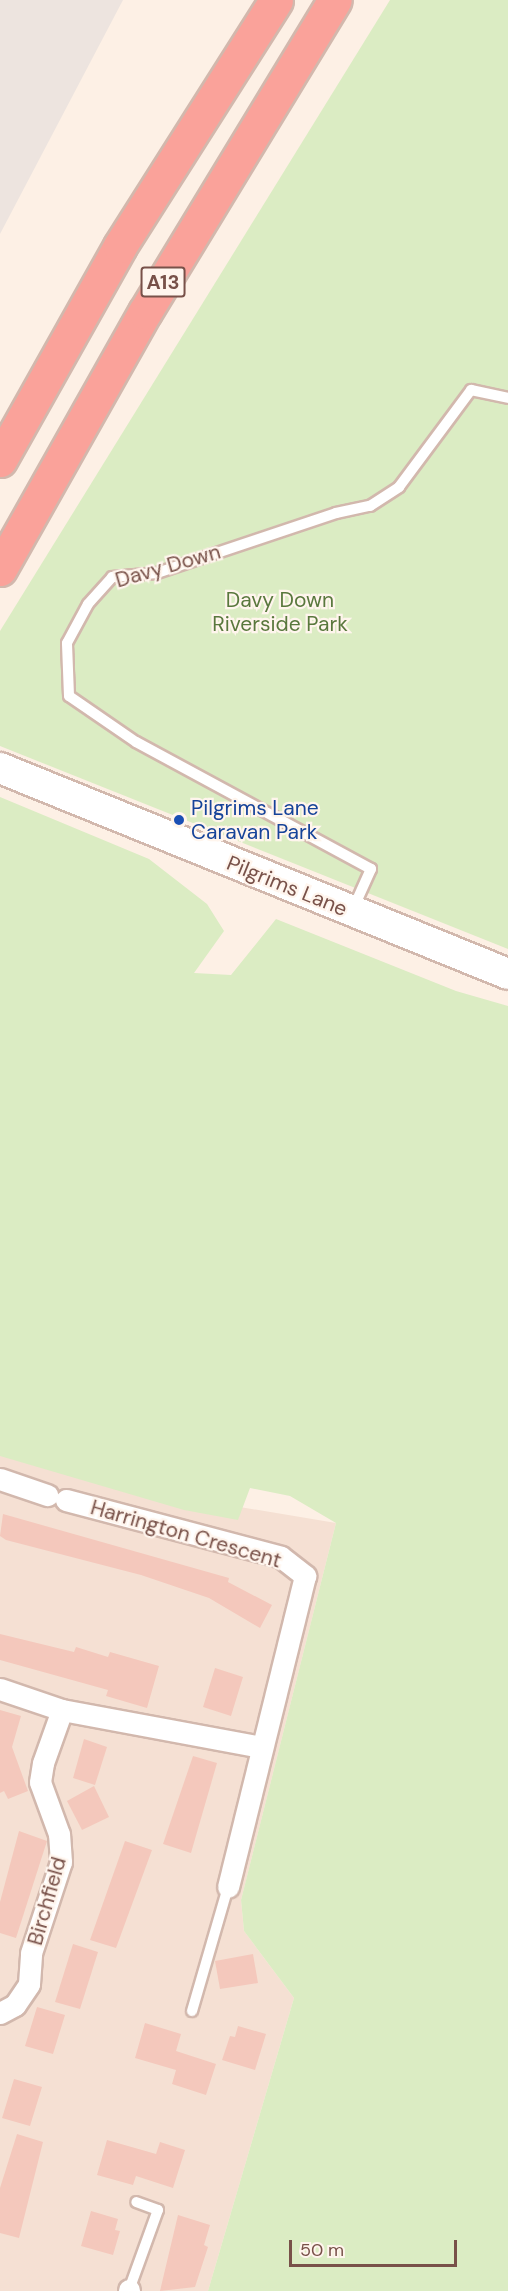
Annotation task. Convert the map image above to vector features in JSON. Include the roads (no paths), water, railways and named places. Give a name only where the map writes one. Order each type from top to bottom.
[{"type":"highway","name":"A13","points":[[0,460],[120,246],[276,0]]},
{"type":"highway","name":"A13","points":[[0,569],[145,312],[335,0]]},
{"type":"main road","name":"Pilgrims Lane","points":[[10,772],[352,913],[508,974]]},
{"type":"street","name":"Harrington Crescent","points":[[0,1479],[56,1497],[281,1557],[305,1576],[228,1887]]},
{"type":"street","points":[[0,1689],[62,1710],[261,1747]]},
{"type":"street","name":"Birchfield","points":[[0,2013],[15,2005],[29,1984],[32,1953],[61,1862],[59,1834],[40,1782],[43,1763],[62,1710]]},
{"type":"lane","name":"Davy Down","points":[[352,913],[371,869],[136,742],[69,696],[67,643],[88,604],[112,577],[157,573],[336,513],[370,506],[399,487],[471,390],[508,398]]},
{"type":"lane","points":[[192,2011],[228,1887]]},
{"type":"lane","points":[[129,2290],[158,2210],[136,2202]]},
{"type":"place","name":"Pilgrims Lane Caravan Park","points":[[179,820]]},
{"type":"park label","name":"Davy Down Riverside Park","points":[[280,612]]}]
